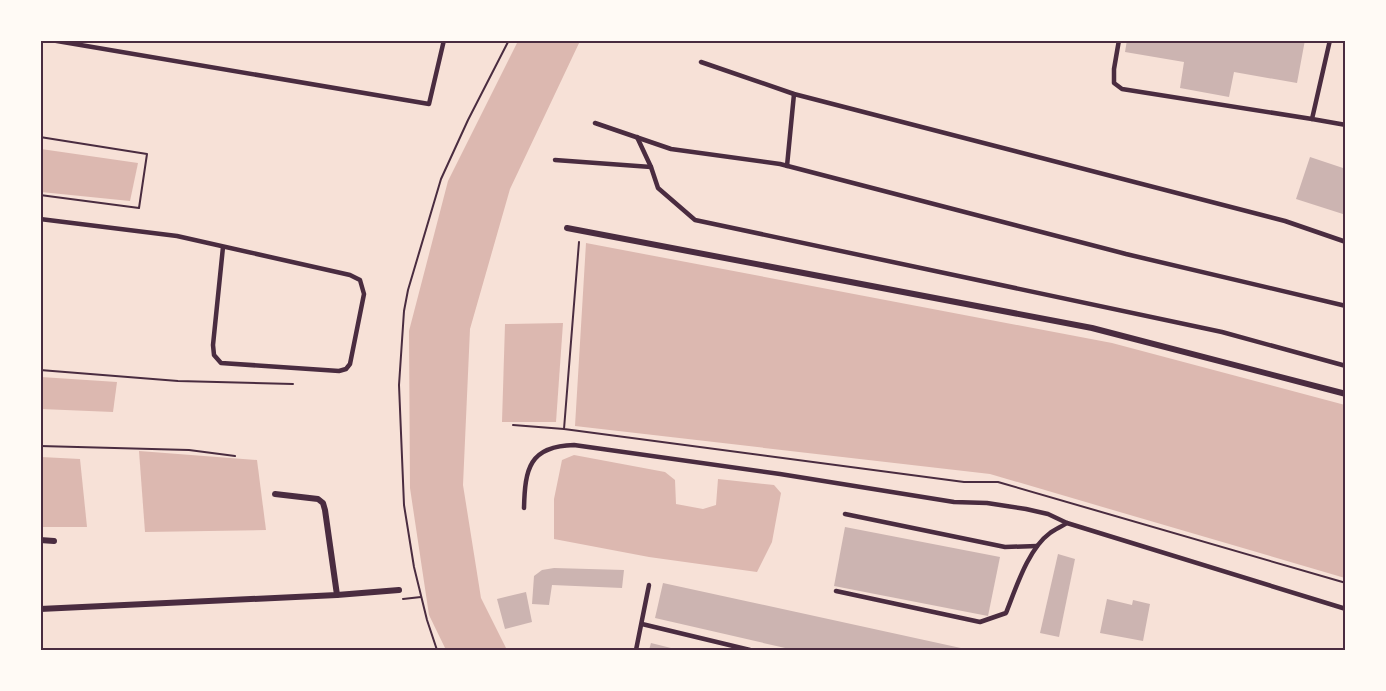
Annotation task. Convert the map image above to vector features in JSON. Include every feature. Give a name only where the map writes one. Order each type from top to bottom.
[{"type":"street","points":[[567,228],[1092,328],[1346,394]]},
{"type":"street","points":[[275,494],[318,499],[323,503],[337,595]]},
{"type":"street","points":[[40,540],[54,541]]},
{"type":"street","points":[[40,609],[399,590]]},
{"type":"lane","points":[[51,40],[429,104],[444,40]]},
{"type":"lane","points":[[1119,40],[1114,83],[1122,89],[1346,125]]},
{"type":"lane","points":[[1312,119],[1330,40]]},
{"type":"lane","points":[[701,62],[794,94],[1286,221],[1346,242]]},
{"type":"lane","points":[[787,166],[794,94]]},
{"type":"lane","points":[[594,123],[671,149],[787,166],[1115,252],[1346,306]]},
{"type":"lane","points":[[638,137],[658,188],[695,220],[1222,332],[1346,366]]},
{"type":"lane","points":[[555,160],[651,168]]},
{"type":"lane","points":[[40,219],[177,236],[350,275],[360,280],[364,294],[350,364],[346,369],[339,371],[221,363],[214,355],[213,345],[223,247]]},
{"type":"lane","points":[[524,508],[528,470],[534,460],[542,452],[551,448],[574,445],[780,474],[954,502],[1026,508],[1048,514],[1066,524],[1346,609]]},
{"type":"lane","points":[[845,514],[1005,547],[1037,546]]},
{"type":"lane","points":[[836,591],[980,622],[1006,613],[1037,546],[1048,534],[1066,524]]},
{"type":"lane","points":[[636,651],[649,585]]},
{"type":"lane","points":[[642,624],[750,651]]},
{"type":"path","points":[[436,651],[414,567],[404,505],[399,385],[404,311],[408,290],[441,179],[509,40]]},
{"type":"path","points":[[40,137],[147,154],[139,208],[40,195]]},
{"type":"path","points":[[564,429],[579,242]]},
{"type":"path","points":[[40,370],[178,381],[293,384]]},
{"type":"path","points":[[513,425],[564,429],[964,482],[998,482],[1346,583]]},
{"type":"path","points":[[40,446],[189,450],[236,456]]},
{"type":"path","points":[[399,590],[402,599],[421,597]]},
{"type":"path","points":[[301,651],[381,649],[383,651]]},
{"type":"shaded area","points":[[518,41],[580,41],[510,189],[470,329],[463,485],[481,598],[507,650],[446,650],[429,615],[410,488],[409,331],[448,181]]},
{"type":"shaded area","points":[[41,149],[138,163],[130,201],[41,192]]},
{"type":"shaded area","points":[[586,243],[1112,343],[1345,405],[1345,578],[990,474],[575,426]]},
{"type":"shaded area","points":[[563,323],[556,422],[502,422],[505,324]]},
{"type":"shaded area","points":[[41,377],[117,382],[113,412],[41,409]]},
{"type":"shaded area","points":[[139,451],[257,460],[266,530],[145,532]]},
{"type":"shaded area","points":[[574,455],[665,472],[675,480],[676,504],[703,509],[716,505],[718,479],[774,485],[781,493],[772,542],[757,572],[649,557],[554,539],[554,499],[562,460]]},
{"type":"shaded area","points":[[41,457],[80,459],[87,527],[41,527]]},
{"type":"building","points":[[1127,40],[1305,40],[1297,83],[1234,72],[1229,97],[1180,88],[1184,62],[1125,52]]},
{"type":"building","points":[[1310,157],[1346,169],[1346,215],[1296,199]]},
{"type":"building","points":[[845,527],[1000,557],[988,616],[834,586]]},
{"type":"building","points":[[1058,554],[1075,559],[1059,637],[1040,633]]},
{"type":"building","points":[[554,568],[624,570],[622,588],[552,585],[549,605],[532,604],[534,576],[542,570]]},
{"type":"building","points":[[663,583],[970,650],[794,650],[655,618]]},
{"type":"building","points":[[526,592],[532,622],[505,629],[497,599]]},
{"type":"building","points":[[1107,599],[1132,605],[1133,600],[1150,604],[1143,641],[1100,633]]},
{"type":"building","points":[[651,643],[679,650],[649,650]]}]
